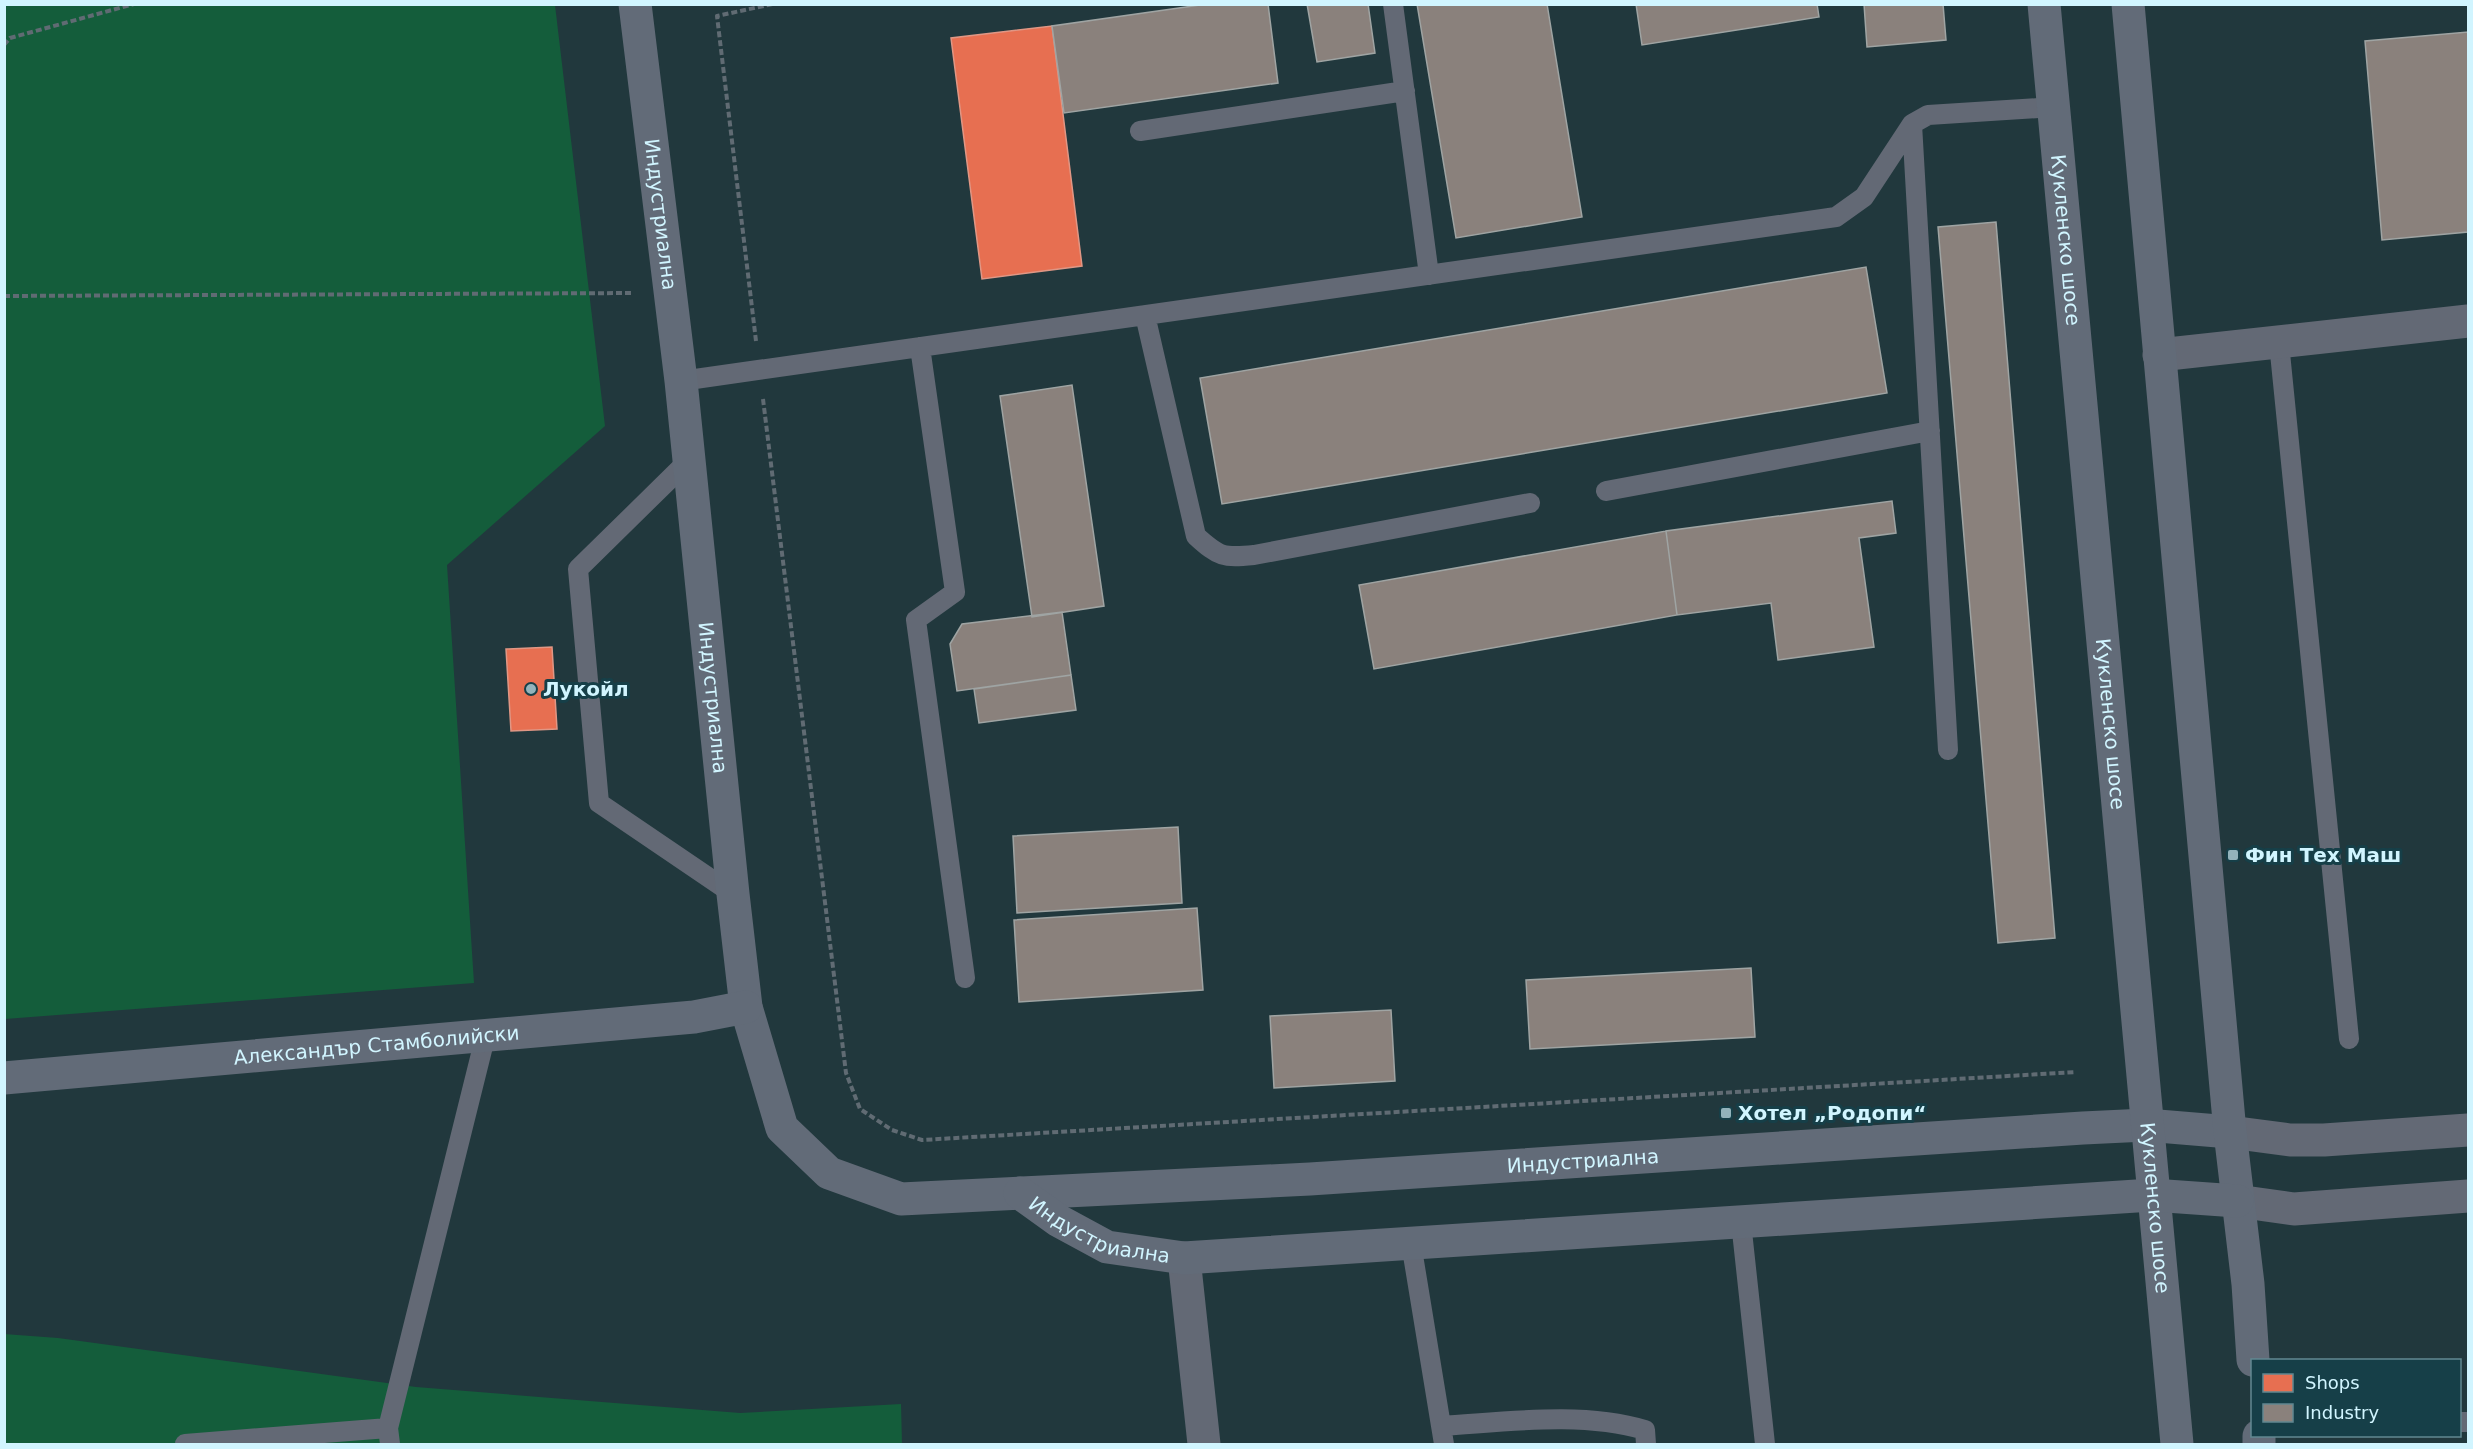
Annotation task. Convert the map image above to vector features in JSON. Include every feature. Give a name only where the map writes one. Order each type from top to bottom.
[{"type":"street","name":"Индустриална","points":[[635,4],[681,381],[746,1007],[782,1128],[829,1173],[902,1199],[1310,1179],[2146,1125],[2230,1132]]},
{"type":"street","name":"Кукленско шосе","points":[[2044,4],[2176,1444]]},
{"type":"street","points":[[2128,4],[2230,1132],[2248,1284],[2253,1359]]},
{"type":"street","points":[[2160,355],[2469,321]]},
{"type":"street","name":"Александър Стамболийски","points":[[4,1078],[694,1017],[746,1007]]},
{"type":"street","points":[[2230,1132],[2290,1140],[2324,1140],[2469,1130]]},
{"type":"street","name":"Индустриална","points":[[1020,1193],[1059,1221],[1107,1247],[1184,1258],[2152,1195],[2237,1201]]},
{"type":"street","points":[[2237,1201],[2294,1209],[2469,1196]]},
{"type":"street","name":"Индустриална","points":[[1184,1258],[1204,1444]]},
{"type":"lane","points":[[1393,4],[1429,275]]},
{"type":"lane","points":[[1140,131],[1405,91]]},
{"type":"lane","points":[[681,381],[1836,217],[1863,197],[1912,124],[1928,115],[2054,107]]},
{"type":"lane","points":[[1912,124],[1948,750]]},
{"type":"lane","points":[[1145,315],[1196,536],[1212,550],[1228,558],[1530,503]]},
{"type":"lane","points":[[2279,343],[2349,1040]]},
{"type":"lane","points":[[920,347],[955,592],[916,620],[966,978]]},
{"type":"lane","points":[[1606,491],[1930,431]]},
{"type":"lane","points":[[689,460],[578,569],[599,803],[733,894]]},
{"type":"lane","points":[[185,1444],[389,1436],[486,1034]]},
{"type":"lane","points":[[1741,1222],[1765,1444]]},
{"type":"lane","points":[[1411,1243],[1443,1435],[1529,1420],[1619,1422],[1645,1430],[1646,1444]]},
{"type":"path","points":[[4,45],[10,38],[134,4]]},
{"type":"path","points":[[773,4],[717,16],[846,1073],[860,1108],[892,1130],[922,1140],[2076,1072]]},
{"type":"path","points":[[4,296],[670,293]]},
{"type":"green space","points":[[4,5],[555,5],[605,426],[447,565],[474,983],[5,1019]]},
{"type":"green space","points":[[4,1334],[58,1338],[416,1387],[740,1413],[901,1404],[902,1444],[5,1444]]},
{"type":"building: Shops","points":[[1052,26],[1082,266],[982,279],[951,38]]},
{"type":"building: Shops","name":"Лукойл","points":[[552,647],[557,729],[511,731],[506,649]]},
{"type":"building: Industry","points":[[1207,4],[1268,4],[1278,83],[1064,113],[1052,26]]},
{"type":"building: Industry","points":[[1307,4],[1368,4],[1375,53],[1317,62]]},
{"type":"building: Industry","points":[[1417,4],[1547,4],[1582,217],[1456,238]]},
{"type":"building: Industry","points":[[1636,4],[1817,4],[1819,17],[1642,45]]},
{"type":"building: Industry","points":[[1864,4],[1943,4],[1946,40],[1867,47]]},
{"type":"building: Industry","points":[[2468,32],[2468,232],[2382,240],[2365,41]]},
{"type":"building: Industry","points":[[1996,222],[2055,938],[1998,943],[1938,227]]},
{"type":"building: Industry","points":[[1866,267],[1887,393],[1222,504],[1200,378]]},
{"type":"building: Industry","points":[[1072,385],[1104,606],[1032,617],[1000,396]]},
{"type":"building: Industry","points":[[1892,501],[1896,533],[1859,538],[1874,647],[1778,660],[1771,603],[1677,615],[1666,531]]},
{"type":"building: Industry","points":[[1666,531],[1677,615],[1374,669],[1359,585]]},
{"type":"building: Industry","points":[[1062,612],[1071,675],[957,691],[950,644],[962,624]]},
{"type":"building: Industry","points":[[1071,675],[1076,710],[979,723],[974,689]]},
{"type":"building: Industry","points":[[1178,827],[1182,903],[1017,913],[1013,836]]},
{"type":"building: Industry","points":[[1197,908],[1203,990],[1019,1002],[1014,920]]},
{"type":"building: Industry","points":[[1751,968],[1755,1037],[1530,1049],[1526,980]]},
{"type":"building: Industry","points":[[1391,1010],[1395,1081],[1274,1088],[1270,1016]]},
{"type":"place","name":"Лукойл","points":[[531,689]]},
{"type":"place","name":"Фин Тех Маш","points":[[2233,855]]},
{"type":"place","name":"Хотел „Родопи“","points":[[1726,1113]]}]
